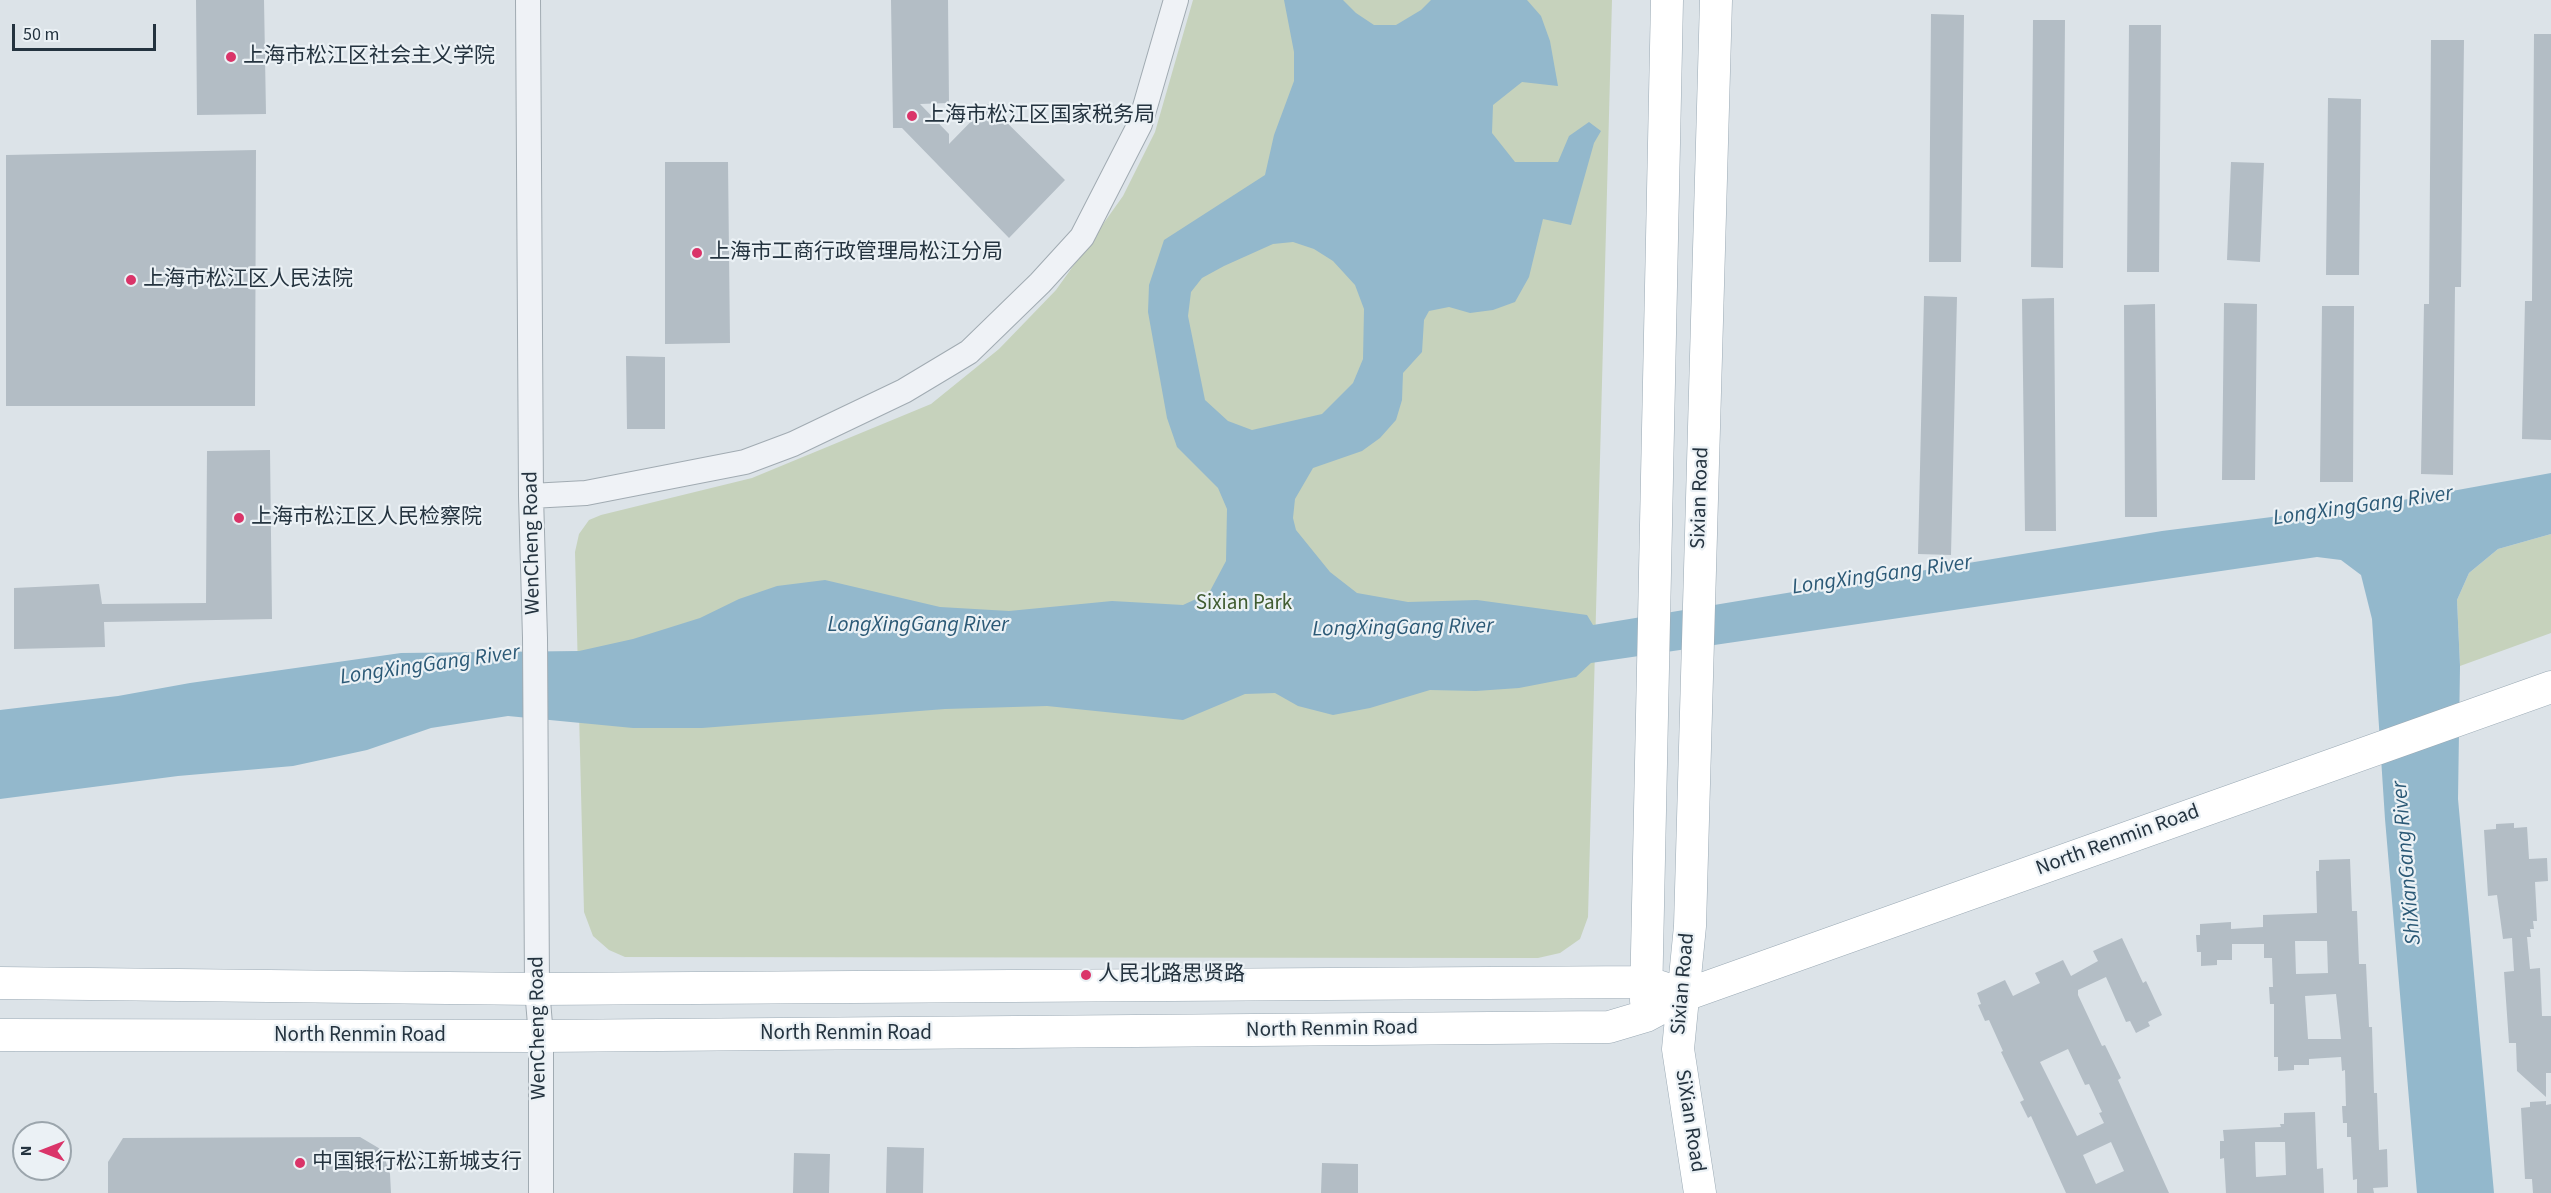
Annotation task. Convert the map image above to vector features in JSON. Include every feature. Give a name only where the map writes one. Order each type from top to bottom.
[{"type":"main road","name":"Sixian Road","points":[[1667,0],[1645,982],[1646,1016],[1678,1049]]},
{"type":"main road","name":"Sixian Road","points":[[1678,1049],[1690,926],[1716,0]]},
{"type":"main road","name":"North Renmin Road","points":[[0,1035],[541,1036],[1608,1027],[1646,1016],[1685,995],[2551,687]]},
{"type":"main road","points":[[0,983],[537,989],[1645,982],[1685,995]]},
{"type":"main road","name":"SiXian Road","points":[[1678,1049],[1700,1193]]},
{"type":"street","name":"WenCheng Road","points":[[528,0],[531,496],[535,638],[537,989],[541,1036],[541,1193]]},
{"type":"street","points":[[531,496],[586,493],[745,462],[793,444],[904,391],[969,352],[1040,284],[1082,237],[1140,124],[1176,0]]},
{"type":"green space","name":"Sixian Park","points":[[1193,0],[1612,0],[1588,917],[1580,939],[1560,953],[1538,958],[625,957],[609,950],[593,936],[584,912],[575,552],[579,534],[589,520],[601,515],[752,478],[931,404],[999,349],[1056,290],[1123,196],[1155,132]]},
{"type":"green space","points":[[2551,534],[2551,633],[2460,666],[2457,600],[2469,573],[2498,549]]},
{"type":"water","points":[[1284,0],[1343,0],[1356,13],[1374,25],[1396,25],[1421,10],[1431,0],[1527,0],[1541,16],[1550,41],[1558,86],[1522,82],[1493,105],[1492,133],[1515,162],[1558,162],[1569,136],[1589,122],[1601,131],[1594,143],[1571,225],[1543,219],[1529,277],[1515,302],[1493,310],[1470,313],[1449,307],[1429,311],[1424,320],[1422,352],[1403,373],[1402,400],[1396,420],[1380,438],[1362,451],[1313,468],[1295,499],[1293,518],[1296,530],[1330,572],[1357,593],[1408,602],[1477,600],[1587,615],[1593,625],[2162,531],[2397,501],[2551,473],[2551,534],[2498,549],[2469,573],[2457,600],[2460,666],[2458,799],[2494,1193],[2417,1193],[2385,819],[2372,619],[2361,575],[2341,560],[2317,557],[1591,663],[1576,677],[1519,688],[1476,691],[1430,690],[1370,708],[1333,715],[1298,706],[1275,693],[1245,694],[1183,720],[1047,706],[945,709],[702,728],[633,728],[508,716],[431,728],[367,750],[293,766],[178,776],[0,799],[0,710],[118,696],[190,683],[401,653],[579,651],[633,639],[700,618],[739,599],[777,586],[825,580],[940,607],[1009,611],[1112,601],[1183,605],[1209,593],[1226,561],[1227,509],[1218,488],[1177,447],[1167,418],[1148,312],[1149,285],[1164,240],[1265,175],[1274,135],[1294,81],[1294,52]],"holes":[[[1293,242],[1314,249],[1333,261],[1355,285],[1364,309],[1363,359],[1353,383],[1322,414],[1252,430],[1228,421],[1205,400],[1188,316],[1191,292],[1202,278],[1273,244]]]},
{"type":"building","name":"上海市松江区社会主义学院","points":[[196,0],[264,0],[266,114],[197,115]]},
{"type":"building","name":"上海市松江区国家税务局","points":[[891,0],[948,0],[949,103],[920,104],[949,134],[949,144],[988,104],[1065,180],[1009,238],[902,128],[893,128]]},
{"type":"building","points":[[1931,14],[1964,15],[1961,262],[1929,262]]},
{"type":"building","points":[[2033,20],[2065,20],[2063,268],[2031,267]]},
{"type":"building","points":[[2129,25],[2161,25],[2159,272],[2127,272]]},
{"type":"building","points":[[2534,34],[2551,34],[2551,440],[2522,439],[2525,301],[2532,301]]},
{"type":"building","points":[[2431,40],[2464,40],[2461,287],[2455,287],[2453,475],[2421,474],[2424,304],[2429,304]]},
{"type":"building","points":[[2328,98],[2361,99],[2359,275],[2326,275]]},
{"type":"building","name":"上海市松江区人民法院","points":[[256,150],[255,406],[6,406],[6,155]]},
{"type":"building","name":"上海市工商行政管理局松江分局","points":[[665,162],[728,162],[730,343],[665,344]]},
{"type":"building","points":[[2231,162],[2264,163],[2260,262],[2227,260]]},
{"type":"building","points":[[1924,296],[1957,297],[1951,555],[1918,554]]},
{"type":"building","points":[[2054,298],[2056,531],[2025,531],[2022,299]]},
{"type":"building","points":[[2224,303],[2257,304],[2255,480],[2222,480]]},
{"type":"building","points":[[2155,304],[2157,517],[2125,517],[2124,305]]},
{"type":"building","points":[[2322,306],[2354,306],[2353,482],[2320,482]]},
{"type":"building","points":[[626,356],[665,357],[665,429],[627,429]]},
{"type":"building","name":"上海市松江区人民检察院","points":[[270,450],[272,619],[104,622],[105,647],[14,649],[14,588],[99,584],[102,604],[206,603],[207,451]]},
{"type":"building","points":[[2514,823],[2514,828],[2527,827],[2529,859],[2547,858],[2548,881],[2535,882],[2537,921],[2533,921],[2534,929],[2530,929],[2531,937],[2527,937],[2530,969],[2540,968],[2542,1016],[2551,1016],[2551,1073],[2546,1073],[2546,1097],[2517,1071],[2516,1043],[2509,1043],[2504,972],[2514,971],[2512,938],[2503,939],[2497,895],[2488,896],[2484,830],[2496,829],[2496,824]]},
{"type":"building","points":[[2350,859],[2352,911],[2357,911],[2359,964],[2366,964],[2369,1027],[2372,1027],[2374,1093],[2377,1093],[2379,1150],[2387,1149],[2388,1187],[2373,1188],[2374,1193],[2357,1193],[2357,1179],[2353,1180],[2351,1137],[2347,1137],[2347,1123],[2343,1123],[2342,1106],[2346,1106],[2345,1070],[2342,1071],[2341,1057],[2309,1059],[2309,1065],[2294,1065],[2294,1070],[2278,1071],[2278,1057],[2274,1057],[2274,1004],[2270,1004],[2269,987],[2273,987],[2272,958],[2264,958],[2264,944],[2232,944],[2232,960],[2217,960],[2217,965],[2201,966],[2201,952],[2197,952],[2196,935],[2200,935],[2200,924],[2231,922],[2231,929],[2263,927],[2263,915],[2317,913],[2316,871],[2319,871],[2319,860]],"holes":[[[2295,941],[2327,941],[2328,973],[2296,974]],[[2336,994],[2341,1039],[2308,1039],[2305,996]]]},
{"type":"building","points":[[2122,938],[2143,983],[2146,981],[2162,1015],[2148,1022],[2150,1026],[2136,1033],[2130,1021],[2126,1022],[2106,977],[2078,990],[2078,995],[2102,1046],[2105,1045],[2121,1078],[2118,1080],[2169,1193],[2066,1193],[2031,1116],[2028,1118],[2020,1102],[2024,1100],[2001,1052],[2003,1051],[1989,1020],[1985,1021],[1978,1005],[1981,1004],[1977,993],[2005,980],[2013,996],[2040,983],[2035,973],[2063,960],[2071,976],[2098,961],[2093,951]],"holes":[[[2068,1049],[2085,1085],[2089,1084],[2102,1112],[2099,1113],[2104,1123],[2077,1136],[2040,1062]],[[2111,1142],[2124,1171],[2096,1184],[2083,1155]]]},
{"type":"building","points":[[2546,1101],[2546,1105],[2551,1104],[2551,1193],[2533,1193],[2532,1179],[2525,1179],[2521,1108],[2530,1107],[2530,1102]]},
{"type":"building","points":[[2315,1112],[2317,1169],[2323,1168],[2324,1193],[2226,1193],[2224,1158],[2220,1159],[2220,1141],[2224,1141],[2223,1130],[2281,1127],[2280,1124],[2284,1124],[2284,1113]],"holes":[[[2255,1142],[2285,1142],[2286,1175],[2256,1177]]]},
{"type":"building","points":[[360,1137],[382,1150],[390,1174],[391,1193],[108,1193],[108,1162],[123,1138]]},
{"type":"building","points":[[887,1147],[924,1148],[923,1193],[886,1193]]},
{"type":"building","points":[[794,1153],[830,1154],[829,1193],[793,1193]]},
{"type":"building","points":[[1322,1163],[1358,1164],[1358,1193],[1321,1193]]},
{"type":"place","name":"上海市松江区社会主义学院","points":[[231,57]]},
{"type":"place","name":"上海市松江区国家税务局","points":[[912,116]]},
{"type":"place","name":"上海市工商行政管理局松江分局","points":[[697,253]]},
{"type":"place","name":"上海市松江区人民法院","points":[[131,280]]},
{"type":"place","name":"上海市松江区人民检察院","points":[[239,518]]},
{"type":"place","name":"人民北路思贤路","points":[[1086,975]]},
{"type":"place","name":"中国银行松江新城支行","points":[[300,1163]]},
{"type":"water label","name":"LongXingGang River","points":[[2363,507]]},
{"type":"water label","name":"LongXingGang River","points":[[1882,576]]},
{"type":"water label","name":"LongXingGang River","points":[[918,626]]},
{"type":"water label","name":"LongXingGang River","points":[[1403,629]]},
{"type":"water label","name":"LongXingGang River","points":[[430,666]]},
{"type":"water label","name":"ShiXianGang River","points":[[2408,863]]}]
